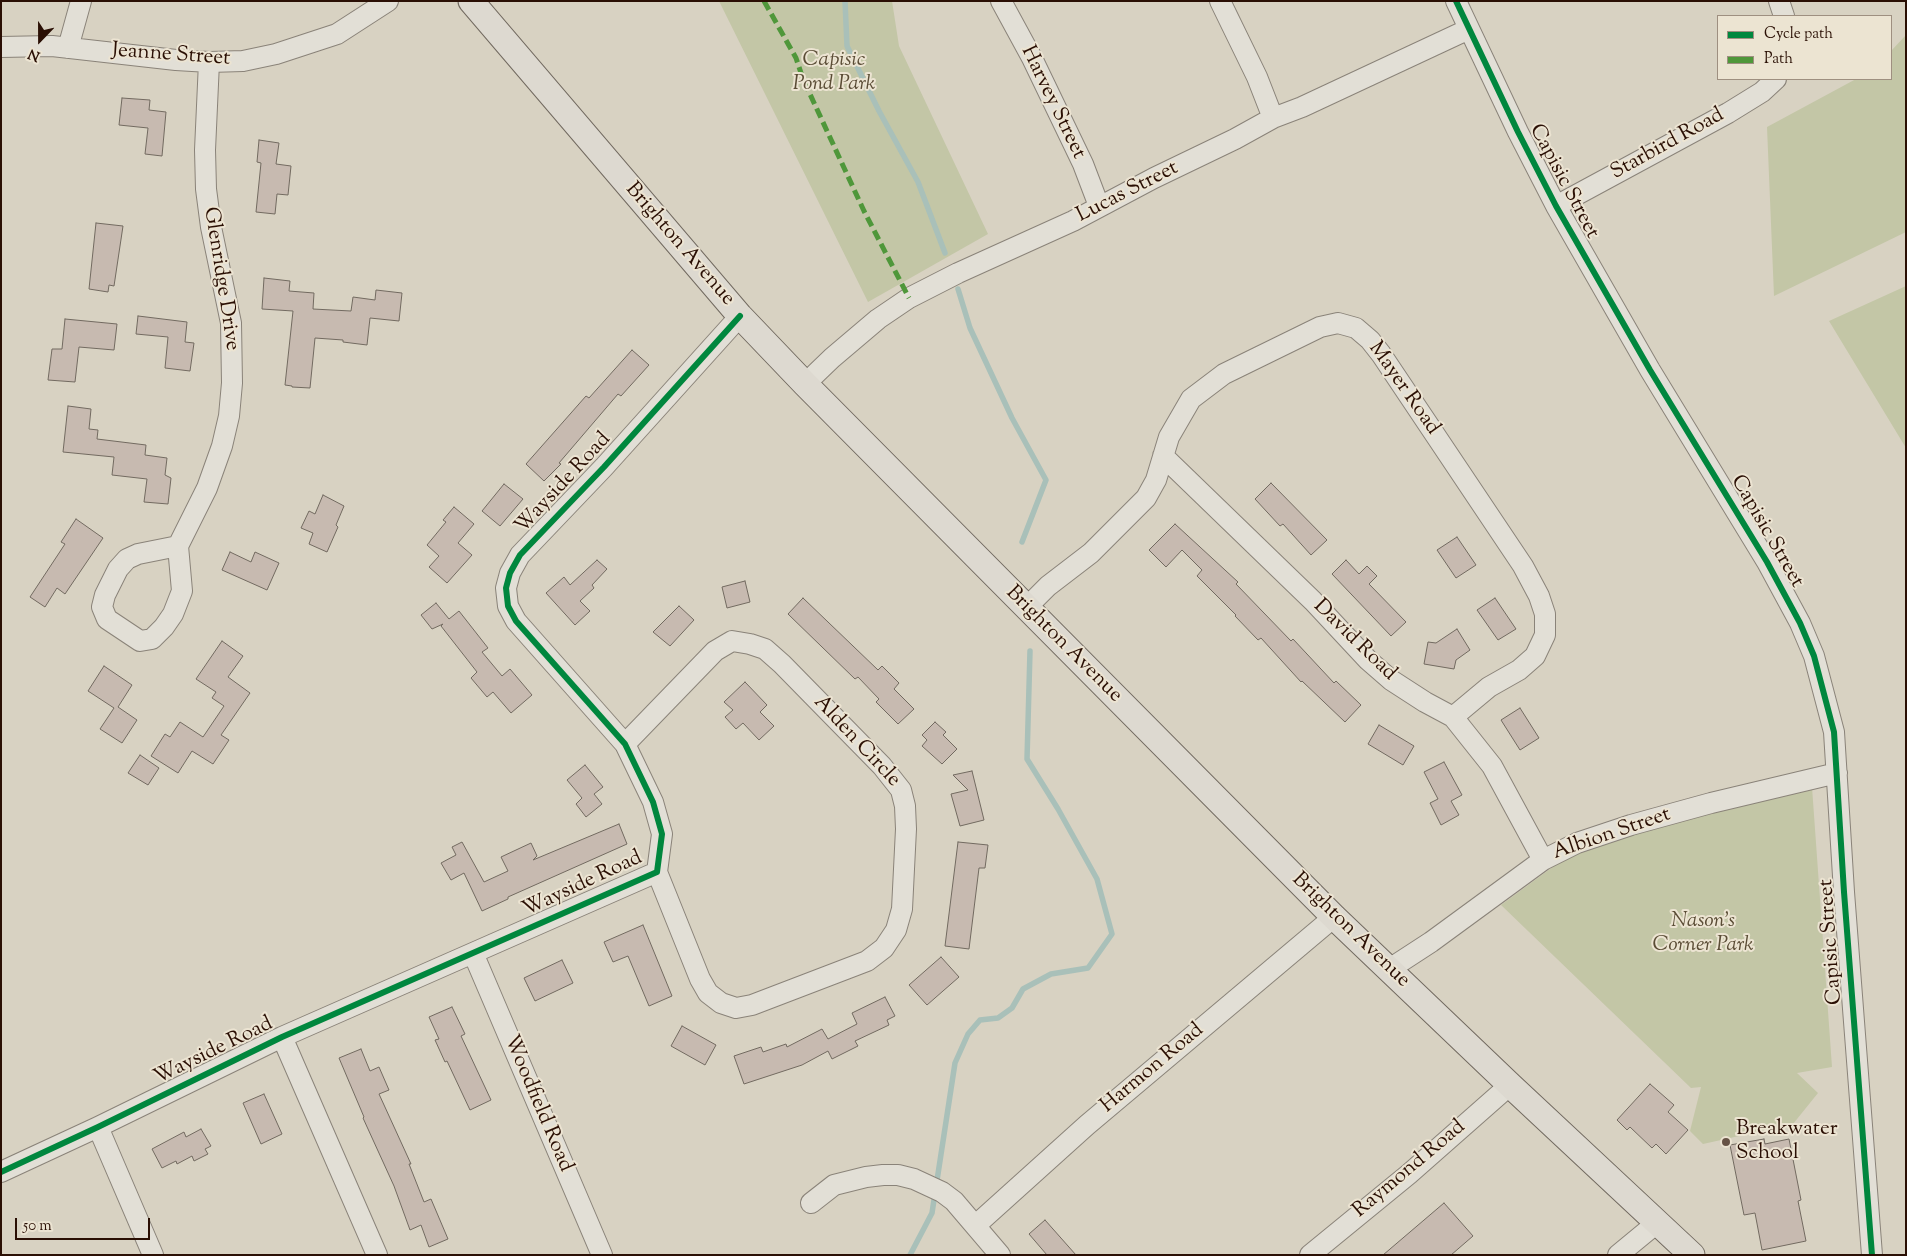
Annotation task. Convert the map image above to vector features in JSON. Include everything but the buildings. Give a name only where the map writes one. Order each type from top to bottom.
[{"type":"main road","name":"Brighton Avenue","points":[[471,1],[740,316],[805,384],[1334,917],[1692,1255]]},
{"type":"street","points":[[68,48],[81,1]]},
{"type":"street","name":"Jeanne Street","points":[[1,47],[68,48],[209,62],[243,61],[306,46],[337,34],[388,1]]},
{"type":"street","name":"Harvey Street","points":[[1000,1],[1032,58],[1083,164],[1099,206]]},
{"type":"street","points":[[1220,1],[1257,76],[1273,118]]},
{"type":"street","name":"Capisic Street","points":[[1456,1],[1518,132],[1556,206],[1650,370],[1766,562],[1800,623],[1814,656],[1834,732],[1872,1255]]},
{"type":"street","points":[[1779,1],[1784,15]]},
{"type":"street","name":"Lucas Street","points":[[805,384],[878,319],[909,298],[958,273],[1072,221],[1236,139],[1273,118],[1469,30]]},
{"type":"street","name":"Glenridge Drive","points":[[178,546],[207,488],[222,446],[229,416],[232,383],[231,323],[211,227],[206,189],[205,150],[209,62]]},
{"type":"street","name":"Starbird Road","points":[[1556,206],[1634,166],[1728,113],[1762,92],[1775,80]]},
{"type":"street","name":"Wayside Road","points":[[1,1172],[282,1037],[657,872],[662,834],[653,802],[625,744],[516,621],[508,606],[506,588],[510,573],[520,555],[604,467],[740,316]]},
{"type":"street","name":"Mayer Road","points":[[1026,608],[1048,586],[1091,552],[1146,498],[1156,480],[1169,437],[1191,399],[1224,374],[1320,327],[1338,323],[1356,328],[1370,340],[1523,566],[1539,596],[1545,614],[1546,635],[1535,656],[1519,670],[1489,687],[1453,718]]},
{"type":"street","name":"David Road","points":[[1163,456],[1313,601],[1368,660],[1391,680],[1453,718],[1492,766],[1544,860]]},
{"type":"street","points":[[178,546],[182,591],[173,614],[152,639],[140,641],[107,619],[102,607],[105,595],[118,569],[127,559],[138,554],[178,546]]},
{"type":"street","name":"Alden Circle","points":[[625,744],[715,651],[732,641],[750,644],[765,650],[782,664],[870,753],[902,790],[906,829],[902,909],[896,930],[884,948],[867,961],[752,1005],[736,1008],[721,1004],[708,993],[700,979],[657,872]]},
{"type":"street","name":"Albion Street","points":[[1388,970],[1432,942],[1544,860],[1577,843],[1631,825],[1711,803],[1837,773]]},
{"type":"street","name":"Harmon Road","points":[[976,1225],[1087,1125],[1334,917]]},
{"type":"street","name":"Woodfield Road","points":[[473,953],[602,1255]]},
{"type":"street","points":[[282,1037],[377,1255]]},
{"type":"street","name":"Raymond Road","points":[[1310,1255],[1409,1174],[1510,1085]]},
{"type":"street","points":[[98,1127],[153,1255]]},
{"type":"street","points":[[811,1203],[834,1185],[858,1179],[883,1175],[898,1175],[914,1179],[942,1192],[954,1201],[1000,1255]]},
{"type":"street","points":[[1618,1255],[1658,1222]]},
{"type":"green space","name":"Capisic Pond Park","points":[[719,1],[892,1],[899,46],[988,234],[868,302]]},
{"type":"green space","points":[[1906,35],[1906,232],[1774,296],[1767,127],[1854,80],[1892,80],[1892,50]]},
{"type":"green space","points":[[1906,286],[1906,448],[1829,321]]},
{"type":"green space","name":"Nason's Corner Park","points":[[1812,787],[1832,1067],[1797,1073],[1818,1093],[1793,1124],[1703,1144],[1690,1131],[1701,1087],[1691,1088],[1501,905],[1569,855],[1600,840]]},
{"type":"waterway","points":[[845,1],[847,46],[879,111],[918,182],[945,253]]},
{"type":"waterway","points":[[958,289],[970,328],[1012,418],[1046,480],[1022,542]]},
{"type":"waterway","points":[[910,1255],[932,1213],[955,1063],[968,1034],[980,1020],[998,1018],[1012,1008],[1023,989],[1051,974],[1088,968],[1112,934],[1097,879],[1058,809],[1027,759],[1030,651]]},
{"type":"marked path","points":[[764,1],[796,58],[803,79],[864,211],[909,298]]},
{"type":"cycle path","points":[[1456,1],[1518,132],[1556,206],[1650,370],[1767,562],[1800,623],[1814,656],[1834,732],[1844,892],[1872,1255]]},
{"type":"cycle path","points":[[1,1172],[282,1037],[657,872],[662,834],[653,802],[625,744],[516,621],[508,606],[506,588],[510,573],[520,555],[604,467],[740,316]]},
{"type":"place","name":"Breakwater School","points":[[1726,1142]]}]
